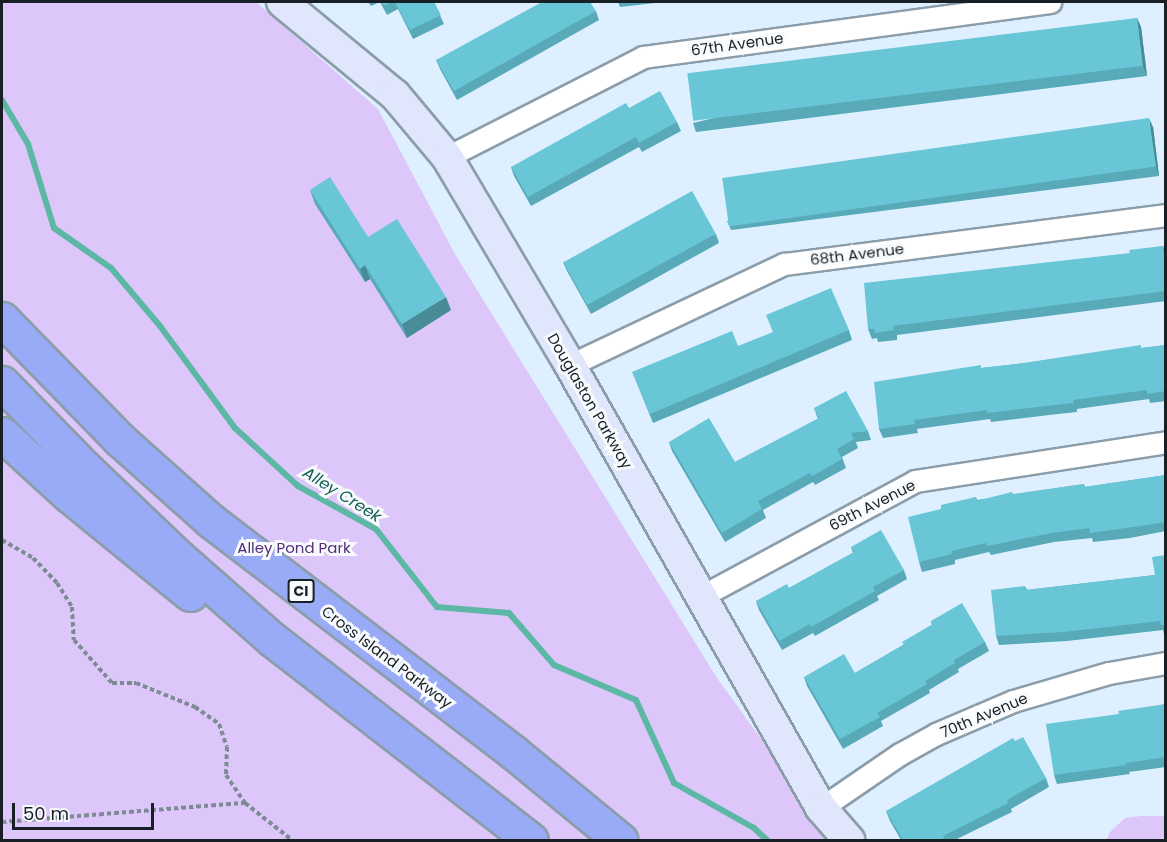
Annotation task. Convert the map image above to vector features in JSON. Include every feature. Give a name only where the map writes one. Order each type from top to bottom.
[{"type":"highway","name":"Cross Island Parkway","points":[[2,319],[119,439],[211,521],[513,752],[620,840]]},
{"type":"highway","points":[[2,383],[84,468],[175,554],[257,626],[531,840]]},
{"type":"highway","points":[[2,426],[72,494],[161,572]]},
{"type":"highway","points":[[2,434],[161,572],[267,651],[468,791]]},
{"type":"main road","name":"Douglaston Parkway","points":[[282,2],[395,95],[447,157],[570,365],[821,808],[849,840]]},
{"type":"street","name":"67th Avenue","points":[[447,157],[644,57],[1050,2]]},
{"type":"street","name":"68th Avenue","points":[[570,365],[784,264],[1166,215]]},
{"type":"street","name":"69th Avenue","points":[[700,597],[915,481],[1166,442]]},
{"type":"street","name":"70th Avenue","points":[[821,808],[909,749],[1013,701],[1109,673],[1166,663]]},
{"type":"path","points":[[2,540],[33,558],[57,583],[72,607],[74,640],[112,683],[136,683],[195,707],[219,724],[227,747],[226,775],[245,804],[292,840]]},
{"type":"path","points":[[2,822],[245,804]]},
{"type":"green space","name":"Alley Pond Park","points":[[2,2],[256,2],[378,109],[456,256],[717,678],[834,840],[2,840]]},
{"type":"green space","points":[[1165,816],[1165,840],[1106,840],[1110,832],[1125,818]]},
{"type":"building","points":[[395,2],[434,2],[441,15],[410,30]]},
{"type":"building","points":[[542,2],[590,2],[596,11],[454,91],[436,60]]},
{"type":"building","points":[[1137,18],[1143,66],[693,121],[687,73]]},
{"type":"building","points":[[660,91],[677,122],[639,143],[636,137],[528,197],[511,167],[626,103],[629,108]]},
{"type":"building","points":[[1149,118],[1156,167],[729,227],[722,178]]},
{"type":"building","points":[[330,177],[368,237],[397,219],[446,297],[402,324],[365,265],[360,269],[310,190]]},
{"type":"building","points":[[692,191],[716,234],[587,305],[563,262]]},
{"type":"building","points":[[1163,246],[1166,291],[893,326],[894,330],[875,333],[874,329],[868,329],[864,283],[1130,253],[1129,250]]},
{"type":"building","points":[[831,288],[849,330],[650,414],[632,372],[732,331],[738,346],[773,332],[766,315]]},
{"type":"building","points":[[1141,345],[1141,348],[1166,345],[1166,391],[1147,394],[1147,390],[1073,400],[1074,403],[987,413],[987,410],[914,420],[915,424],[879,429],[874,382],[981,365],[981,368],[1017,364]]},
{"type":"building","points":[[846,391],[868,431],[851,433],[854,439],[837,449],[842,459],[758,501],[762,509],[722,533],[669,442],[709,418],[735,462],[819,418],[814,408]]},
{"type":"building","points":[[1166,475],[1166,522],[1090,533],[1089,528],[1051,533],[987,546],[986,543],[951,551],[952,554],[919,562],[908,517],[941,509],[941,505],[976,497],[976,501],[1012,492],[1013,494],[1084,484],[1084,487]]},
{"type":"building","points":[[881,530],[904,570],[873,587],[875,591],[811,627],[810,624],[779,641],[756,601],[787,584],[789,588],[854,552],[851,547]]},
{"type":"building","points":[[1166,555],[1166,625],[1161,625],[1160,621],[1063,632],[996,636],[991,590],[1025,586],[1025,590],[1155,575],[1152,557]]},
{"type":"building","points":[[962,603],[985,642],[954,660],[955,663],[925,681],[927,684],[877,713],[880,717],[840,739],[804,677],[844,654],[855,673],[904,645],[902,642],[933,624],[931,621]]},
{"type":"building","points":[[1166,704],[1166,757],[1054,775],[1046,724],[1119,714],[1118,711]]},
{"type":"building","points":[[1023,737],[1046,778],[1007,800],[1008,803],[943,836],[941,840],[903,840],[886,811],[1013,738],[1015,741]]},
{"type":"waterway","name":"Alley Creek","points":[[2,100],[28,144],[54,228],[111,268],[160,326],[235,428],[298,486],[376,529],[437,607],[509,613],[554,665],[636,700],[674,783],[754,828],[767,840]]}]
